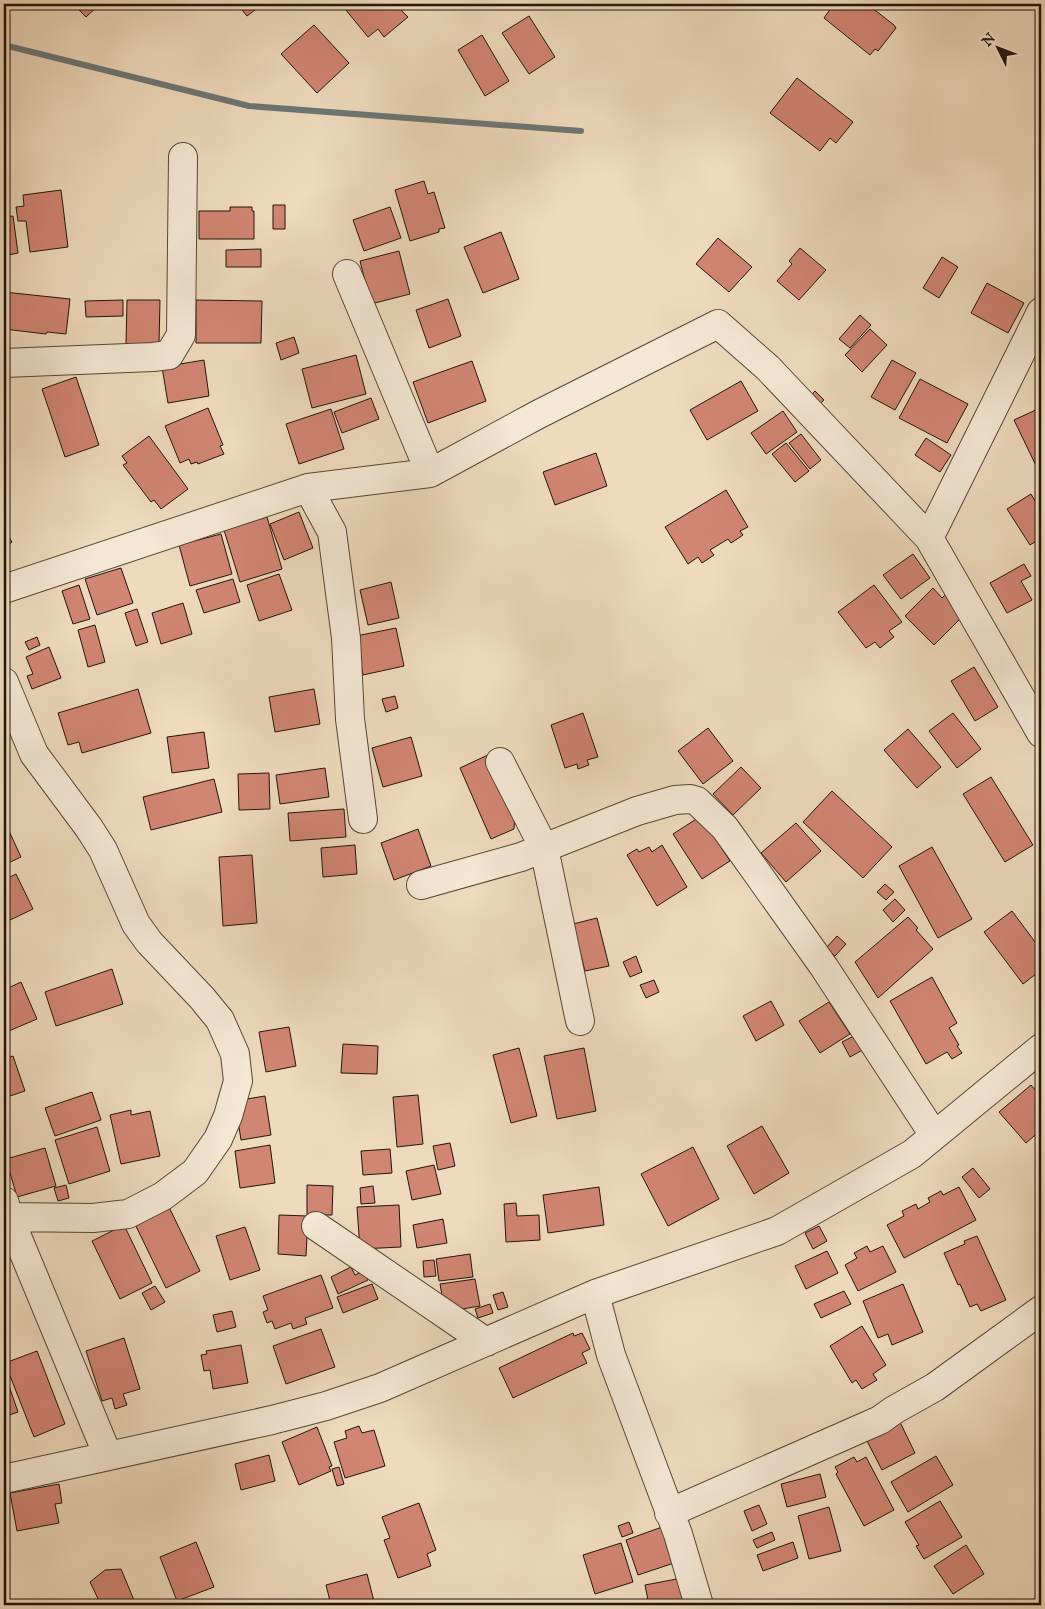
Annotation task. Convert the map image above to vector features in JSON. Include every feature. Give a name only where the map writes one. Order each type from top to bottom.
[{"type":"street","points":[[4,363],[169,355],[181,335],[183,157]]},
{"type":"street","points":[[347,274],[430,472]]},
{"type":"street","points":[[929,538],[1041,312]]},
{"type":"street","points":[[4,589],[308,488],[430,472],[539,414],[718,324],[768,368],[929,538],[1041,734]]},
{"type":"street","points":[[308,488],[332,532],[346,638],[350,719],[363,819]]},
{"type":"street","points":[[4,682],[34,754],[103,850],[136,924],[149,942],[220,1020],[235,1054],[238,1081],[228,1116],[218,1139],[195,1172],[163,1196],[128,1214],[93,1218],[6,1209],[108,1456]]},
{"type":"street","points":[[500,762],[544,848],[580,1021]]},
{"type":"street","points":[[421,885],[521,857],[637,811],[674,800],[690,799],[697,801],[725,828],[824,967],[934,1135]]},
{"type":"street","points":[[4,1479],[272,1420],[326,1406],[380,1388],[595,1294],[777,1231],[912,1154],[1041,1048]]},
{"type":"street","points":[[316,1226],[486,1342]]},
{"type":"street","points":[[595,1294],[611,1355],[678,1534],[699,1605]]},
{"type":"street","points":[[669,1513],[880,1420],[894,1410],[935,1388],[1041,1310]]},
{"type":"building","points":[[73,4],[100,4],[86,17]]},
{"type":"building","points":[[237,4],[263,4],[247,16]]},
{"type":"building","points":[[341,4],[408,4],[401,10],[408,17],[384,37],[378,29],[368,37]]},
{"type":"building","points":[[825,4],[867,4],[896,28],[878,51],[875,49],[870,55],[824,18],[831,8]]},
{"type":"building","points":[[529,16],[555,57],[529,74],[502,33]]},
{"type":"building","points":[[314,25],[349,63],[317,93],[281,54]]},
{"type":"building","points":[[482,35],[509,81],[485,96],[458,50]]},
{"type":"building","points":[[797,78],[853,122],[836,143],[830,138],[820,151],[770,113]]},
{"type":"building","points":[[424,181],[428,194],[434,192],[445,228],[439,229],[439,232],[410,241],[395,190]]},
{"type":"building","points":[[61,190],[68,247],[30,252],[26,221],[18,221],[16,207],[24,206],[23,195]]},
{"type":"building","points":[[273,205],[285,205],[285,229],[273,229]]},
{"type":"building","points":[[230,207],[252,207],[252,211],[254,211],[254,239],[199,239],[199,211],[230,211]]},
{"type":"building","points":[[390,207],[401,238],[364,251],[353,220]]},
{"type":"building","points":[[13,216],[18,253],[4,256],[4,217]]},
{"type":"building","points":[[501,232],[519,279],[483,293],[464,247]]},
{"type":"building","points":[[718,238],[752,267],[729,292],[696,264]]},
{"type":"building","points":[[800,248],[826,270],[799,300],[777,281],[792,264],[789,261]]},
{"type":"building","points":[[261,249],[261,267],[226,267],[226,250]]},
{"type":"building","points":[[399,251],[410,294],[371,304],[360,261]]},
{"type":"building","points":[[942,257],[958,267],[939,298],[923,288]]},
{"type":"building","points":[[987,283],[1024,303],[1008,333],[971,313]]},
{"type":"building","points":[[4,292],[70,299],[66,334],[47,332],[46,334],[4,329]]},
{"type":"building","points":[[448,299],[461,336],[429,348],[416,310]]},
{"type":"building","points":[[123,300],[123,316],[86,317],[85,301]]},
{"type":"building","points":[[127,300],[160,300],[159,344],[126,344]]},
{"type":"building","points":[[196,300],[262,301],[261,343],[196,343]]},
{"type":"building","points":[[860,315],[871,325],[850,348],[839,339]]},
{"type":"building","points":[[870,329],[887,345],[862,372],[845,355]]},
{"type":"building","points":[[294,337],[299,353],[281,360],[276,343]]},
{"type":"building","points":[[1037,346],[1041,349],[1040,359],[1032,352]]},
{"type":"building","points":[[356,355],[366,394],[312,408],[302,369]]},
{"type":"building","points":[[204,360],[209,396],[168,403],[162,367]]},
{"type":"building","points":[[892,360],[916,373],[895,410],[871,397]]},
{"type":"building","points":[[472,361],[486,401],[428,423],[413,382]]},
{"type":"building","points":[[76,377],[99,445],[65,457],[42,389]]},
{"type":"building","points":[[920,379],[968,404],[947,443],[899,418]]},
{"type":"building","points":[[741,381],[758,411],[707,440],[690,410]]},
{"type":"building","points":[[815,391],[824,400],[815,408],[807,400]]},
{"type":"building","points":[[371,398],[379,419],[342,433],[334,412]]},
{"type":"building","points":[[208,408],[223,445],[220,446],[224,454],[198,464],[197,462],[191,464],[189,459],[180,463],[165,426]]},
{"type":"building","points":[[1040,408],[1041,411],[1041,476],[1014,420]]},
{"type":"building","points":[[331,409],[344,449],[299,464],[286,424]]},
{"type":"building","points":[[783,411],[797,432],[766,454],[751,433]]},
{"type":"building","points":[[801,434],[821,460],[810,469],[789,443]]},
{"type":"building","points":[[149,436],[188,489],[161,509],[154,500],[151,502],[123,465],[127,463],[122,456]]},
{"type":"building","points":[[926,438],[951,455],[940,472],[915,455]]},
{"type":"building","points":[[786,443],[809,471],[795,482],[772,454]]},
{"type":"building","points":[[596,453],[607,486],[555,505],[543,472]]},
{"type":"building","points":[[726,490],[748,527],[740,531],[743,535],[731,543],[728,539],[710,550],[714,555],[702,563],[698,557],[688,564],[665,527]]},
{"type":"building","points":[[1031,494],[1041,511],[1041,538],[1030,545],[1007,509]]},
{"type":"building","points":[[299,512],[313,548],[284,560],[270,524]]},
{"type":"building","points":[[267,517],[282,569],[240,582],[224,530]]},
{"type":"building","points":[[4,529],[12,542],[4,547]]},
{"type":"building","points":[[221,534],[232,574],[190,586],[179,545]]},
{"type":"building","points":[[913,554],[930,578],[901,599],[883,575]]},
{"type":"building","points":[[1024,564],[1031,576],[1021,581],[1032,600],[1007,613],[990,583]]},
{"type":"building","points":[[121,568],[133,603],[97,615],[85,579]]},
{"type":"building","points":[[279,574],[292,610],[259,621],[247,585]]},
{"type":"building","points":[[233,579],[240,602],[204,613],[196,590]]},
{"type":"building","points":[[391,582],[399,618],[368,625],[360,590]]},
{"type":"building","points":[[79,585],[90,619],[73,624],[62,591]]},
{"type":"building","points":[[874,585],[902,622],[889,631],[894,637],[880,648],[875,642],[866,648],[838,612]]},
{"type":"building","points":[[933,588],[942,598],[946,594],[956,603],[952,607],[962,617],[934,645],[905,616]]},
{"type":"building","points":[[183,603],[192,634],[161,644],[152,613]]},
{"type":"building","points":[[137,609],[148,642],[136,646],[125,613]]},
{"type":"building","points":[[95,625],[105,662],[88,667],[78,630]]},
{"type":"building","points":[[396,628],[404,666],[363,675],[356,636]]},
{"type":"building","points":[[37,637],[40,645],[29,650],[25,642]]},
{"type":"building","points":[[49,647],[61,678],[32,689],[27,676],[33,674],[26,657]]},
{"type":"building","points":[[974,667],[998,707],[975,721],[951,681]]},
{"type":"building","points":[[138,689],[151,733],[82,753],[79,742],[68,745],[58,713]]},
{"type":"building","points":[[314,689],[320,724],[275,732],[269,697]]},
{"type":"building","points":[[395,696],[398,708],[386,712],[382,699]]},
{"type":"building","points":[[583,713],[598,757],[587,760],[589,765],[578,769],[577,764],[565,768],[551,725]]},
{"type":"building","points":[[953,713],[981,749],[957,768],[929,731]]},
{"type":"building","points":[[708,728],[733,761],[703,784],[678,751]]},
{"type":"building","points":[[908,729],[941,767],[917,788],[884,750]]},
{"type":"building","points":[[204,732],[209,768],[172,773],[167,737]]},
{"type":"building","points":[[411,737],[422,776],[383,787],[372,748]]},
{"type":"building","points":[[490,754],[515,813],[514,829],[491,839],[460,768]]},
{"type":"building","points":[[741,767],[761,788],[733,815],[713,794]]},
{"type":"building","points":[[325,768],[329,797],[280,804],[276,775]]},
{"type":"building","points":[[269,773],[270,809],[239,810],[238,774]]},
{"type":"building","points":[[991,777],[1033,845],[1005,862],[963,794]]},
{"type":"building","points":[[214,779],[222,812],[151,830],[143,797]]},
{"type":"building","points":[[832,791],[892,847],[863,878],[803,822]]},
{"type":"building","points":[[344,809],[346,837],[290,841],[288,813]]},
{"type":"building","points":[[701,816],[730,861],[702,879],[673,834]]},
{"type":"building","points":[[4,820],[21,857],[4,865]]},
{"type":"building","points":[[796,823],[821,851],[786,882],[761,853]]},
{"type":"building","points":[[418,829],[431,866],[394,880],[381,843]]},
{"type":"building","points":[[355,845],[357,874],[323,877],[321,848]]},
{"type":"building","points":[[662,845],[687,887],[657,906],[627,855],[637,849],[639,852],[649,847],[652,852]]},
{"type":"building","points":[[932,847],[972,919],[938,938],[899,866]]},
{"type":"building","points":[[252,855],[257,923],[223,926],[219,857]]},
{"type":"building","points":[[16,874],[33,909],[8,921],[4,911],[4,880]]},
{"type":"building","points":[[885,884],[894,892],[886,900],[877,892]]},
{"type":"building","points":[[895,899],[905,910],[893,922],[883,910]]},
{"type":"building","points":[[1012,911],[1041,950],[1041,970],[1023,984],[984,932]]},
{"type":"building","points":[[908,917],[918,928],[916,930],[933,949],[878,998],[855,962]]},
{"type":"building","points":[[597,918],[609,966],[585,971],[573,924]]},
{"type":"building","points":[[837,936],[846,944],[835,956],[826,948]]},
{"type":"building","points":[[636,956],[642,972],[630,977],[623,962]]},
{"type":"building","points":[[112,969],[123,1004],[56,1026],[45,992]]},
{"type":"building","points":[[932,977],[957,1023],[949,1028],[962,1053],[952,1059],[947,1052],[926,1064],[890,1001]]},
{"type":"building","points":[[654,980],[659,992],[646,998],[640,985]]},
{"type":"building","points":[[21,982],[37,1019],[4,1033],[4,990]]},
{"type":"building","points":[[771,1001],[784,1025],[756,1041],[743,1016]]},
{"type":"building","points":[[829,1002],[850,1034],[820,1053],[799,1021]]},
{"type":"building","points":[[289,1027],[296,1066],[266,1072],[259,1032]]},
{"type":"building","points":[[858,1034],[866,1048],[850,1057],[842,1042]]},
{"type":"building","points":[[343,1044],[378,1046],[377,1074],[341,1073]]},
{"type":"building","points":[[519,1048],[537,1116],[511,1123],[493,1055]]},
{"type":"building","points":[[584,1048],[596,1111],[557,1119],[544,1056]]},
{"type":"building","points":[[13,1056],[25,1091],[4,1098],[4,1059]]},
{"type":"building","points":[[1031,1085],[1041,1097],[1041,1130],[1026,1143],[999,1112]]},
{"type":"building","points":[[92,1092],[101,1120],[55,1136],[45,1108]]},
{"type":"building","points":[[418,1095],[423,1144],[397,1147],[393,1097]]},
{"type":"building","points":[[265,1096],[271,1135],[241,1140],[235,1101]]},
{"type":"building","points":[[131,1110],[131,1115],[150,1111],[160,1156],[121,1164],[110,1115]]},
{"type":"building","points":[[762,1126],[789,1173],[754,1194],[727,1146]]},
{"type":"building","points":[[97,1127],[110,1171],[69,1184],[55,1140]]},
{"type":"building","points":[[450,1143],[455,1166],[438,1170],[433,1146]]},
{"type":"building","points":[[270,1145],[275,1183],[240,1188],[235,1151]]},
{"type":"building","points":[[693,1147],[719,1199],[668,1226],[641,1174]]},
{"type":"building","points":[[45,1148],[56,1186],[17,1197],[6,1159]]},
{"type":"building","points":[[390,1149],[392,1173],[363,1175],[361,1151]]},
{"type":"building","points":[[434,1165],[441,1194],[412,1200],[406,1171]]},
{"type":"building","points":[[973,1168],[990,1189],[979,1198],[962,1177]]},
{"type":"building","points":[[66,1185],[69,1198],[58,1201],[54,1188]]},
{"type":"building","points":[[307,1185],[333,1186],[332,1215],[307,1215]]},
{"type":"building","points":[[373,1186],[375,1203],[361,1204],[360,1188]]},
{"type":"building","points":[[599,1187],[604,1225],[548,1233],[543,1195]]},
{"type":"building","points":[[959,1187],[976,1220],[904,1258],[887,1225],[904,1216],[902,1211],[916,1204],[918,1209],[930,1202],[928,1198],[941,1191],[943,1195]]},
{"type":"building","points":[[167,1203],[200,1271],[166,1288],[133,1220]]},
{"type":"building","points":[[516,1203],[517,1216],[539,1215],[540,1240],[506,1242],[504,1204]]},
{"type":"building","points":[[399,1205],[401,1247],[360,1249],[357,1207]]},
{"type":"building","points":[[279,1215],[308,1216],[306,1256],[278,1254]]},
{"type":"building","points":[[443,1219],[447,1243],[417,1248],[413,1225]]},
{"type":"building","points":[[124,1225],[152,1283],[120,1299],[92,1241]]},
{"type":"building","points":[[819,1226],[827,1241],[813,1249],[805,1233]]},
{"type":"building","points":[[245,1227],[260,1270],[230,1280],[216,1236]]},
{"type":"building","points":[[977,1236],[1006,1300],[981,1311],[977,1304],[970,1307],[944,1253],[965,1244],[964,1241]]},
{"type":"building","points":[[867,1246],[870,1252],[883,1246],[896,1272],[858,1291],[845,1265],[857,1258],[854,1253]]},
{"type":"building","points":[[827,1251],[838,1273],[806,1289],[795,1266]]},
{"type":"building","points":[[470,1254],[473,1277],[439,1281],[436,1259]]},
{"type":"building","points":[[434,1260],[436,1276],[424,1277],[423,1261]]},
{"type":"building","points":[[351,1267],[355,1275],[364,1271],[368,1280],[338,1294],[331,1277]]},
{"type":"building","points":[[321,1275],[333,1308],[305,1318],[307,1324],[293,1329],[291,1323],[275,1329],[272,1321],[267,1323],[263,1312],[268,1310],[263,1296]]},
{"type":"building","points":[[475,1279],[480,1306],[445,1312],[440,1284]]},
{"type":"building","points":[[372,1284],[378,1299],[343,1313],[337,1297]]},
{"type":"building","points":[[903,1284],[923,1332],[892,1345],[888,1334],[878,1338],[863,1301]]},
{"type":"building","points":[[155,1286],[165,1302],[151,1310],[142,1293]]},
{"type":"building","points":[[844,1291],[851,1304],[821,1318],[814,1304]]},
{"type":"building","points":[[503,1292],[508,1307],[498,1310],[493,1295]]},
{"type":"building","points":[[490,1304],[493,1313],[478,1318],[475,1309]]},
{"type":"building","points":[[232,1311],[236,1327],[217,1332],[213,1315]]},
{"type":"building","points":[[862,1326],[886,1365],[873,1374],[877,1380],[862,1389],[856,1380],[852,1383],[830,1346]]},
{"type":"building","points":[[321,1329],[335,1367],[286,1384],[273,1346]]},
{"type":"building","points":[[573,1333],[574,1336],[582,1333],[590,1349],[582,1353],[587,1363],[513,1398],[499,1368]]},
{"type":"building","points":[[124,1338],[140,1389],[123,1394],[127,1405],[115,1409],[112,1398],[102,1401],[86,1351]]},
{"type":"building","points":[[241,1345],[248,1383],[213,1389],[210,1370],[204,1371],[201,1355],[207,1354],[206,1351]]},
{"type":"building","points":[[37,1351],[65,1424],[34,1437],[5,1363]]},
{"type":"building","points":[[4,1371],[18,1412],[4,1417]]},
{"type":"building","points":[[899,1420],[915,1453],[882,1470],[865,1437]]},
{"type":"building","points":[[359,1426],[362,1433],[374,1430],[385,1466],[345,1478],[334,1442],[347,1438],[345,1431]]},
{"type":"building","points":[[317,1427],[332,1466],[329,1467],[331,1471],[299,1485],[282,1442]]},
{"type":"building","points":[[269,1455],[275,1481],[241,1490],[235,1464]]},
{"type":"building","points":[[936,1456],[953,1485],[908,1512],[891,1482]]},
{"type":"building","points":[[854,1457],[857,1462],[866,1457],[894,1510],[864,1526],[836,1474],[838,1472],[835,1467]]},
{"type":"building","points":[[339,1467],[344,1484],[337,1486],[332,1469]]},
{"type":"building","points":[[820,1474],[826,1497],[787,1507],[781,1484]]},
{"type":"building","points":[[59,1484],[62,1503],[55,1504],[59,1523],[17,1531],[10,1493]]},
{"type":"building","points":[[940,1501],[962,1537],[924,1559],[916,1546],[919,1545],[905,1522]]},
{"type":"building","points":[[419,1503],[436,1550],[427,1554],[431,1566],[398,1578],[384,1540],[390,1538],[382,1517]]},
{"type":"building","points":[[759,1505],[767,1524],[752,1531],[744,1511]]},
{"type":"building","points":[[829,1507],[841,1551],[809,1559],[798,1516]]},
{"type":"building","points":[[629,1522],[633,1533],[622,1537],[618,1526]]},
{"type":"building","points":[[662,1527],[674,1563],[638,1575],[626,1540]]},
{"type":"building","points":[[772,1532],[775,1540],[757,1548],[753,1540]]},
{"type":"building","points":[[196,1542],[214,1587],[177,1601],[160,1557]]},
{"type":"building","points":[[793,1542],[798,1558],[763,1571],[757,1555]]},
{"type":"building","points":[[621,1543],[633,1582],[595,1594],[583,1555]]},
{"type":"building","points":[[966,1545],[984,1574],[953,1594],[934,1566]]},
{"type":"building","points":[[121,1569],[136,1605],[101,1605],[90,1582],[105,1570]]},
{"type":"building","points":[[367,1574],[375,1605],[331,1605],[326,1585]]},
{"type":"building","points":[[687,1577],[692,1605],[649,1605],[645,1585]]},
{"type":"waterway","points":[[4,45],[249,106],[581,131]]}]
